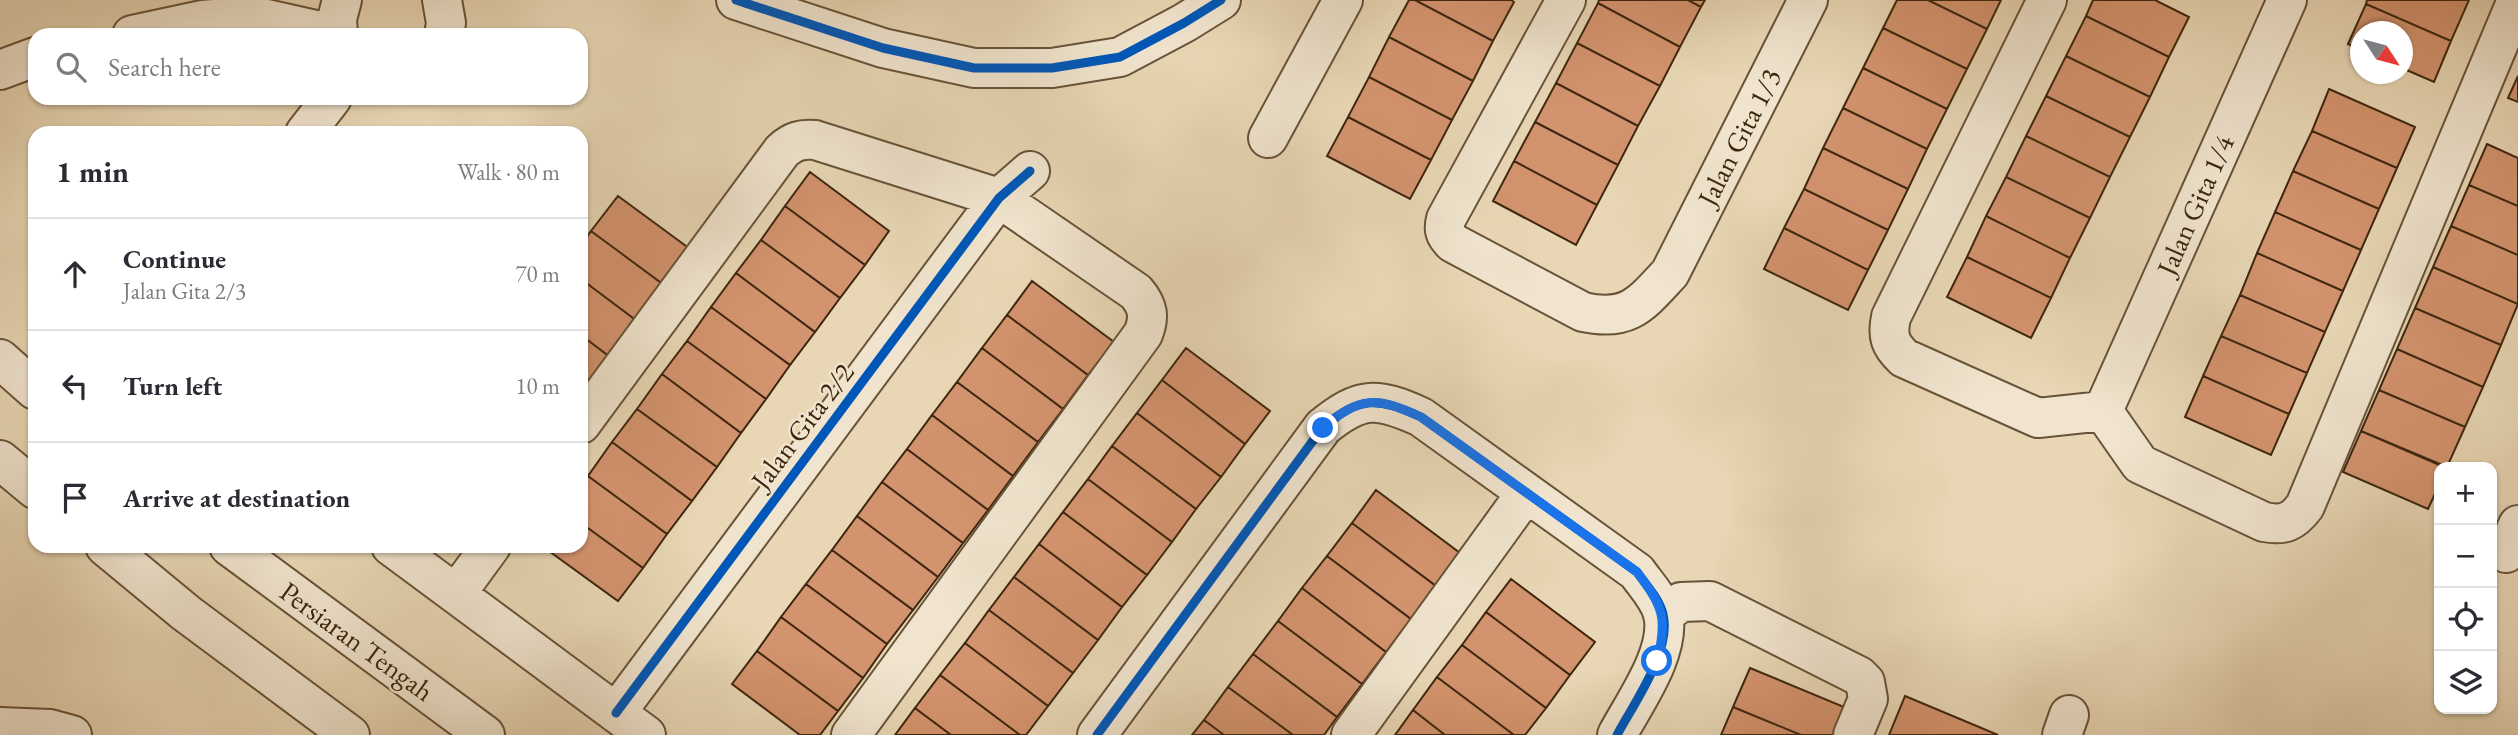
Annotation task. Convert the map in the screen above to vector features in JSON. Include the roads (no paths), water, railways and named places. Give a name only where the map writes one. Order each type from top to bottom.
[{"type":"street","points":[[338,28],[342,0]]},
{"type":"street","points":[[736,0],[883,48],[961,66],[1052,68],[1120,57],[1185,23],[1221,0]]},
{"type":"street","points":[[1268,138],[1343,0]]},
{"type":"street","name":"Jalan Gita 1/3","points":[[1566,0],[1443,228],[1446,237],[1453,243],[1583,312],[1601,316],[1621,315],[1644,301],[1670,273],[1808,0]]},
{"type":"street","points":[[2047,0],[1891,317],[1888,333],[1893,347],[1904,358],[2038,418],[2103,411],[2140,464],[2264,522],[2281,525],[2295,519],[2305,506],[2517,0]]},
{"type":"street","name":"Jalan Gita 1/4","points":[[2103,411],[2287,0]]},
{"type":"street","points":[[165,28],[202,20],[254,16],[307,28]]},
{"type":"street","points":[[0,70],[28,60]]},
{"type":"street","points":[[310,126],[327,105]]},
{"type":"street","points":[[588,414],[782,151],[791,143],[803,139],[816,140],[999,198],[1136,292],[1144,301],[1148,312],[1143,334],[851,735]]},
{"type":"street","name":"Jalan Gita 2/2","points":[[631,724],[999,198],[1030,170]]},
{"type":"street","points":[[0,359],[28,384]]},
{"type":"street","points":[[1097,735],[1323,428],[1344,410],[1369,402],[1394,404],[1421,417],[1637,572],[1654,595],[1663,615],[1663,637],[1657,661],[1618,735]]},
{"type":"street","points":[[0,460],[28,483]]},
{"type":"street","points":[[1351,735],[1526,493]]},
{"type":"street","points":[[113,553],[186,613],[350,735]]},
{"type":"street","name":"Persiaran Tengah","points":[[238,553],[485,735]]},
{"type":"street","points":[[400,553],[631,724]]},
{"type":"street","points":[[456,594],[486,553]]},
{"type":"street","points":[[1663,615],[1681,602],[1710,601],[1859,676],[1866,682],[1868,699],[1853,735]]},
{"type":"street","points":[[0,727],[50,729],[72,735]]}]
